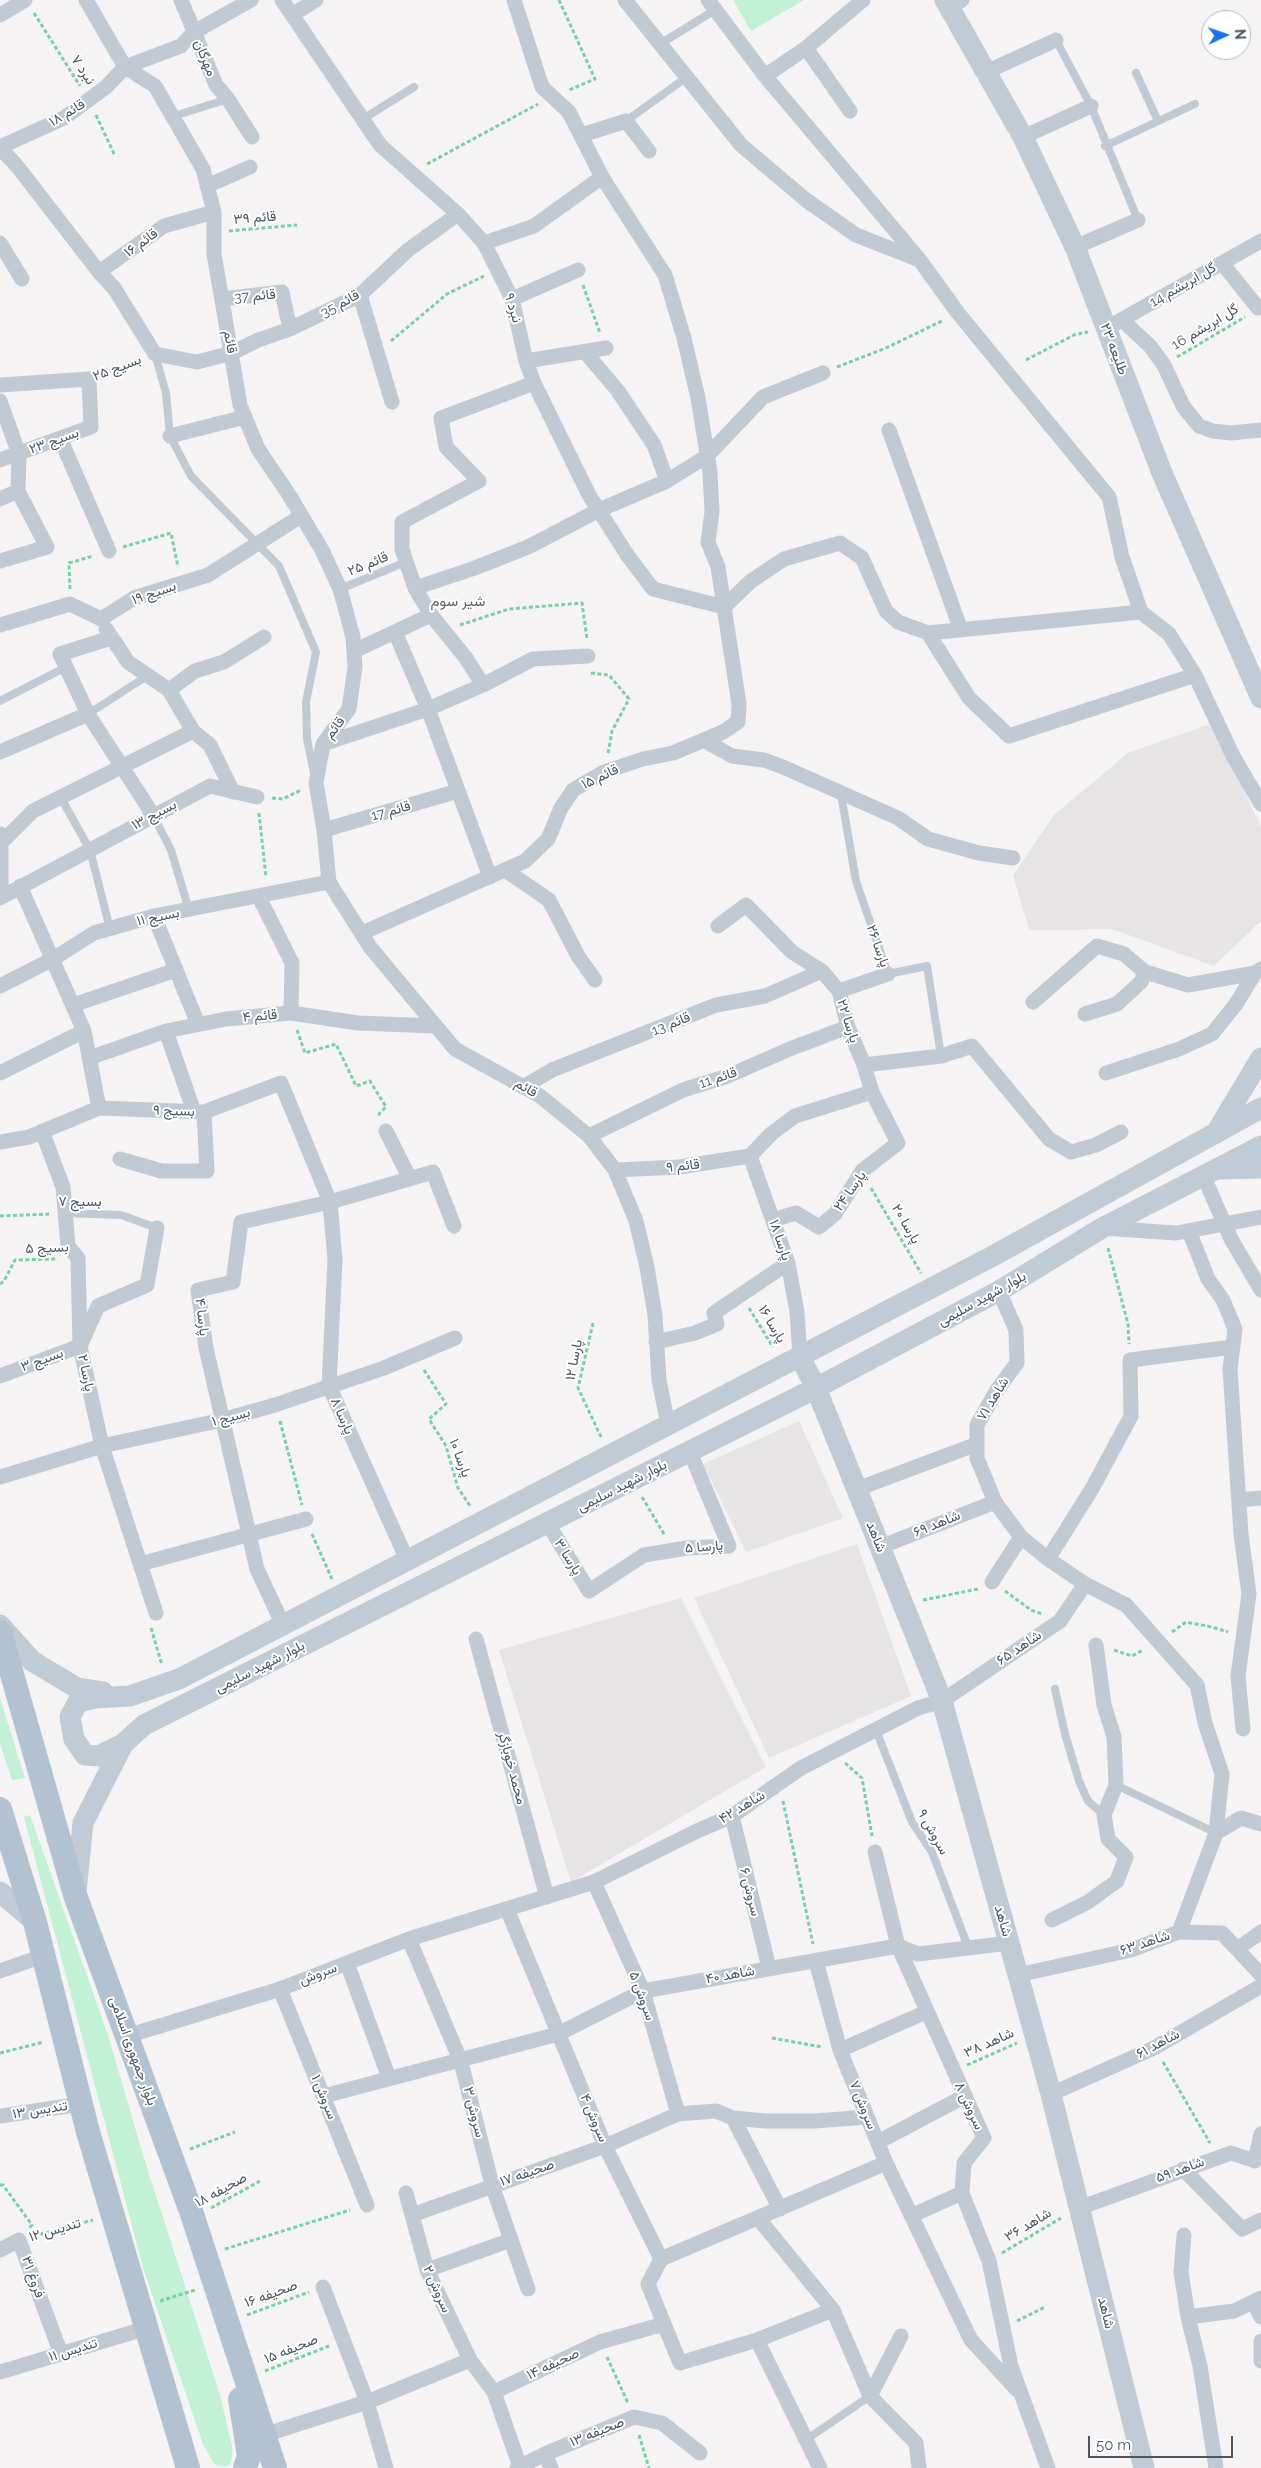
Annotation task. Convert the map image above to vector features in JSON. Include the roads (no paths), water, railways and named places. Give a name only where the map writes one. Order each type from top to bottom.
[{"type":"main road","name":"طلیعه ۲۳","points":[[951,2],[986,72],[1023,138],[1114,324],[1162,473],[1261,698]]},
{"type":"main road","points":[[1216,1133],[1261,1058]]},
{"type":"main road","name":"بلوار شهید سلیمی","points":[[130,1696],[167,1683],[792,1361],[931,1288],[1261,1108]]},
{"type":"main road","name":"بلوار شهید سلیمی","points":[[75,1895],[83,1823],[123,1744],[144,1725],[816,1388],[999,1291],[1102,1228],[1261,1146]]},
{"type":"main road","points":[[1209,1172],[1261,1168]]},
{"type":"main road","name":"شاهد","points":[[792,1361],[816,1388],[942,1701],[1051,2094],[1144,2468]]},
{"type":"main road","points":[[0,1625],[32,1661],[76,1688],[130,1696]]},
{"type":"main road","name":"بلوار جمهوری اسلامی","points":[[0,1632],[75,1895],[193,2218],[275,2468]]},
{"type":"main road","points":[[123,1744],[99,1756],[84,1755],[74,1738],[70,1716],[78,1702],[95,1698],[130,1696]]},
{"type":"main road","points":[[0,1810],[35,1922],[81,2104],[113,2216],[189,2465]]},
{"type":"main road","points":[[0,1892],[35,1922]]},
{"type":"main road","points":[[226,2319],[249,2456],[245,2468]]},
{"type":"street","name":"قائم","points":[[86,0],[125,67],[155,86],[174,116],[202,170],[214,212],[214,254],[240,405],[258,449],[322,550],[340,589],[353,637],[355,668],[349,709],[323,744],[316,783],[324,830],[329,882],[362,933],[455,1049],[540,1096],[590,1136],[614,1170],[636,1221],[647,1268],[655,1315],[659,1380],[668,1425]]},
{"type":"street","name":"مهرگان","points":[[181,0],[216,85],[228,99],[252,137]]},
{"type":"street","points":[[125,67],[181,46],[194,32],[251,0]]},
{"type":"street","name":"نبرد ۹","points":[[282,0],[380,145],[458,214],[484,243],[512,299],[526,361],[534,383],[599,510],[653,589],[724,606]]},
{"type":"street","points":[[292,15],[316,0]]},
{"type":"street","points":[[514,0],[542,87],[554,96],[569,112],[602,178],[665,275],[686,347],[698,398],[707,456],[712,512],[708,542],[718,567],[724,606]]},
{"type":"street","points":[[625,0],[741,145],[806,200],[856,234],[919,259]]},
{"type":"street","points":[[765,76],[806,48],[864,0]]},
{"type":"street","points":[[0,15],[28,4]]},
{"type":"street","points":[[711,5],[765,76],[919,259],[958,314],[1109,497],[1122,557],[1141,612],[1169,634],[1195,675],[1232,756],[1261,804]]},
{"type":"street","points":[[986,72],[1056,40]]},
{"type":"street","points":[[806,48],[850,111]]},
{"type":"street","name":"قائم ۱۸","points":[[0,148],[64,118],[106,87],[125,67]]},
{"type":"street","points":[[1023,138],[1091,106]]},
{"type":"street","points":[[582,135],[626,121],[649,151]]},
{"type":"street","points":[[0,148],[17,166],[114,288],[155,354]]},
{"type":"street","points":[[207,186],[250,167]]},
{"type":"street","points":[[484,243],[534,226],[602,178]]},
{"type":"street","name":"قائم ۱۶","points":[[100,272],[164,226],[214,212]]},
{"type":"street","name":"قائم 35","points":[[232,353],[258,340],[290,329],[360,295],[408,250],[458,214]]},
{"type":"street","points":[[1075,247],[1138,220]]},
{"type":"street","name":"گل ابریشم 14","points":[[1114,324],[1261,241]]},
{"type":"street","points":[[0,243],[22,279]]},
{"type":"street","points":[[1222,263],[1258,308]]},
{"type":"street","points":[[512,299],[578,270]]},
{"type":"street","name":"قائم 37","points":[[222,299],[282,292],[290,329]]},
{"type":"street","points":[[360,295],[392,402]]},
{"type":"street","points":[[1114,324],[1150,346],[1164,365],[1183,406],[1198,426],[1213,431],[1231,433],[1261,430]]},
{"type":"street","points":[[526,361],[606,348]]},
{"type":"street","points":[[584,352],[618,391],[654,445],[667,481]]},
{"type":"street","name":"بسیج ۲۵","points":[[155,354],[197,362],[232,353]]},
{"type":"street","points":[[415,588],[475,568],[528,547],[599,510],[667,481],[707,456],[763,397],[822,372]]},
{"type":"street","name":"بسیج ۲۵","points":[[0,385],[89,379]]},
{"type":"street","name":"بسیج ۲۳","points":[[0,460],[91,427],[89,379]]},
{"type":"street","points":[[483,685],[466,658],[431,615],[415,588],[402,549],[402,522],[479,481],[446,447],[442,418],[534,383]]},
{"type":"street","points":[[0,401],[19,454],[18,491],[47,547],[0,561]]},
{"type":"street","points":[[170,436],[244,417]]},
{"type":"street","points":[[889,430],[961,630]]},
{"type":"street","points":[[60,438],[109,551]]},
{"type":"street","points":[[0,499],[18,491]]},
{"type":"street","name":"بسیج ۱۹","points":[[100,619],[134,598],[208,575],[301,516]]},
{"type":"street","points":[[724,606],[750,581],[784,559],[840,543],[862,558],[886,611],[898,622],[928,633],[1141,612]]},
{"type":"street","points":[[0,625],[70,604],[100,619],[128,662],[169,690],[193,731],[210,746],[233,792]]},
{"type":"street","name":"قائم ۱۵","points":[[362,933],[525,861],[548,840],[561,808],[573,790],[604,772],[643,759],[673,753],[705,741],[738,722],[739,704],[724,606]]},
{"type":"street","points":[[354,651],[431,615]]},
{"type":"street","points":[[395,632],[428,709],[490,877]]},
{"type":"street","points":[[928,633],[969,698],[1009,736],[1195,675]]},
{"type":"street","points":[[169,690],[195,671],[224,662],[264,637]]},
{"type":"street","points":[[111,638],[60,654],[88,714],[153,815]]},
{"type":"street","points":[[323,744],[428,709],[483,685],[533,659],[588,656]]},
{"type":"street","points":[[0,752],[88,714]]},
{"type":"street","points":[[0,897],[1,836],[34,811],[193,731]]},
{"type":"street","points":[[705,741],[732,756],[764,760],[898,818],[928,839],[979,853],[1013,858]]},
{"type":"street","name":"بسیج ۱۳","points":[[0,897],[210,786],[257,797]]},
{"type":"street","name":"قائم 17","points":[[324,830],[458,791]]},
{"type":"street","points":[[505,870],[549,900],[578,956],[595,980]]},
{"type":"street","name":"بسیج ۱۱","points":[[0,986],[54,959],[94,933],[154,916],[329,882]]},
{"type":"street","points":[[20,886],[54,959],[84,1031],[99,1108]]},
{"type":"street","points":[[264,896],[292,963],[291,1013]]},
{"type":"street","name":"پارسا ۲۲","points":[[718,926],[746,905],[792,952],[822,971],[839,991],[848,1027],[864,1065],[872,1092],[898,1143]]},
{"type":"street","points":[[154,916],[198,1024]]},
{"type":"street","points":[[1033,1002],[1097,946],[1124,954],[1145,972],[1188,986],[1258,971]]},
{"type":"street","points":[[73,1006],[176,970]]},
{"type":"street","name":"قائم 13","points":[[523,1087],[552,1070],[716,1005],[765,996],[822,971]]},
{"type":"street","points":[[1106,1073],[1178,1049],[1212,1034],[1236,1004],[1258,971]]},
{"type":"street","points":[[1085,1014],[1117,1004],[1142,982],[1145,972]]},
{"type":"street","points":[[839,991],[888,974]]},
{"type":"street","name":"قائم ۴","points":[[89,1058],[166,1031],[226,1019],[291,1013],[358,1023],[435,1026]]},
{"type":"street","name":"قائم 11","points":[[590,1136],[683,1090],[728,1076],[792,1048],[848,1027]]},
{"type":"street","points":[[0,1074],[84,1031]]},
{"type":"street","points":[[120,1159],[161,1171],[207,1171],[199,1112],[166,1031]]},
{"type":"street","points":[[864,1065],[941,1056],[972,1046],[1049,1139],[1071,1152],[1096,1145],[1121,1132]]},
{"type":"street","name":"بسیج ۹","points":[[0,1142],[29,1137],[99,1108],[199,1112],[281,1084],[330,1202]]},
{"type":"street","points":[[750,1156],[772,1134],[795,1116],[872,1092]]},
{"type":"street","points":[[386,1130],[410,1179]]},
{"type":"street","name":"پارسا ۲","points":[[42,1132],[63,1187],[68,1246],[78,1258],[80,1346],[102,1446],[156,1613]]},
{"type":"street","name":"پارسا ۲۴","points":[[773,1220],[796,1213],[819,1227],[835,1214],[862,1171],[898,1143]]},
{"type":"street","name":"قائم ۹","points":[[614,1170],[679,1167],[750,1156]]},
{"type":"street","name":"پارسا ۱۸","points":[[750,1156],[788,1263],[797,1312],[792,1361]]},
{"type":"street","name":"پارسا ۴","points":[[283,1624],[257,1569],[206,1348],[198,1290],[233,1282],[241,1222],[330,1202],[433,1172],[454,1226]]},
{"type":"street","points":[[1209,1172],[1231,1240],[1261,1290]]},
{"type":"street","name":"پارسا ۸","points":[[330,1202],[335,1260],[329,1386],[407,1560]]},
{"type":"street","points":[[1102,1228],[1176,1233],[1261,1217]]},
{"type":"street","name":"بسیج ۳","points":[[0,1376],[80,1346],[98,1306],[147,1285],[157,1228]]},
{"type":"street","points":[[1189,1231],[1208,1279],[1223,1300],[1236,1329],[1230,1369],[1239,1500],[1249,1594],[1238,1676],[1243,1729]]},
{"type":"street","points":[[656,1342],[695,1333],[716,1324],[714,1313],[788,1263]]},
{"type":"street","name":"شاهد ۷۱","points":[[999,1291],[1016,1330],[1017,1363],[997,1390],[977,1425],[977,1458],[995,1502],[1021,1537],[1048,1559],[1085,1584],[1126,1605],[1197,1685],[1205,1723],[1222,1774],[1216,1833],[1179,1932]]},
{"type":"street","name":"بسیج ۱","points":[[0,1476],[102,1446],[222,1420],[329,1386],[456,1338]]},
{"type":"street","points":[[1048,1559],[1093,1486],[1131,1416],[1130,1360],[1233,1347]]},
{"type":"street","points":[[856,1489],[977,1444]]},
{"type":"street","name":"پارسا ۵","points":[[589,1591],[644,1555],[673,1550],[730,1546],[690,1452]]},
{"type":"street","points":[[1239,1500],[1261,1498]]},
{"type":"street","name":"شاهد ۶۹","points":[[880,1547],[995,1502]]},
{"type":"street","points":[[140,1564],[306,1519]]},
{"type":"street","name":"پارسا ۳","points":[[548,1524],[589,1591]]},
{"type":"street","points":[[992,1582],[1021,1537]]},
{"type":"street","name":"شاهد ۶۵","points":[[942,1701],[1060,1621],[1085,1584]]},
{"type":"street","name":"محمد خوبازگر","points":[[476,1639],[547,1897]]},
{"type":"street","points":[[1052,1920],[1088,1902],[1117,1881],[1126,1857],[1108,1839],[1104,1815],[1116,1785],[1114,1737],[1104,1705],[1096,1645]]},
{"type":"street","name":"شاهد ۴۲","points":[[507,1909],[594,1882],[697,1830],[732,1816],[801,1768],[918,1708],[942,1701]]},
{"type":"street","name":"سروش ۶","points":[[732,1816],[769,1968]]},
{"type":"street","points":[[1216,1833],[1242,1818],[1261,1824]]},
{"type":"street","name":"سروش ۸","points":[[875,1852],[898,1946],[984,2138],[964,2163],[962,2193],[989,2261],[1011,2366],[1048,2468]]},
{"type":"street","name":"سروش ۵","points":[[594,1882],[643,1991],[678,2114]]},
{"type":"street","name":"سروش","points":[[127,2036],[280,1989],[409,1940],[507,1909]]},
{"type":"street","name":"سروش ۴","points":[[507,1909],[605,2146],[661,2259]]},
{"type":"street","name":"شاهد ۶۳","points":[[1018,1975],[1130,1950],[1179,1932],[1222,1933],[1261,1975]]},
{"type":"street","points":[[1237,1949],[1261,1932]]},
{"type":"street","name":"سروش ۳","points":[[409,1940],[461,2062],[492,2185],[528,2289]]},
{"type":"street","name":"شاهد ۴۰","points":[[324,2096],[389,2078],[461,2062],[558,2034],[643,1991],[898,1946],[918,1954],[968,1946],[1010,1943]]},
{"type":"street","points":[[0,1971],[43,1956]]},
{"type":"street","name":"سروش ۷","points":[[816,1961],[840,2050],[886,2163],[913,2215],[971,2340],[1022,2395]]},
{"type":"street","points":[[347,1963],[389,2078]]},
{"type":"street","name":"شاهد ۶۱","points":[[1051,2094],[1154,2048],[1261,1986]]},
{"type":"street","name":"سروش ۱","points":[[280,1989],[367,2205]]},
{"type":"street","points":[[840,2050],[926,2012]]},
{"type":"street","points":[[878,2142],[964,2096]]},
{"type":"street","name":"تندیس ۱۳","points":[[0,2116],[81,2104]]},
{"type":"street","name":"صحیفه ۱۷","points":[[412,2215],[605,2146],[678,2114],[716,2111],[733,2118],[765,2121],[868,2117]]},
{"type":"street","points":[[733,2118],[780,2209]]},
{"type":"street","name":"شاهد ۵۹","points":[[1080,2208],[1231,2153],[1258,2168],[1261,2134]]},
{"type":"street","points":[[833,2310],[757,2340],[680,2363],[648,2284],[661,2259],[886,2163]]},
{"type":"street","points":[[1183,2169],[1242,2229],[1261,2220]]},
{"type":"street","points":[[406,2193],[412,2215]]},
{"type":"street","points":[[913,2215],[962,2193]]},
{"type":"street","name":"سروش ۲","points":[[412,2215],[427,2270],[470,2360]]},
{"type":"street","points":[[758,2218],[833,2310],[870,2396],[916,2443],[920,2468]]},
{"type":"street","points":[[1184,2235],[1181,2272],[1188,2317],[1200,2366],[1216,2468]]},
{"type":"street","name":"تندیس ۱۲","points":[[0,2250],[19,2240]]},
{"type":"street","name":"فروغ ۳۱","points":[[19,2240],[61,2354]]},
{"type":"street","points":[[427,2270],[511,2240]]},
{"type":"street","points":[[323,2287],[367,2402],[386,2468]]},
{"type":"street","points":[[1188,2317],[1234,2311],[1257,2300],[1261,2317]]},
{"type":"street","name":"تندیس ۱۱","points":[[0,2372],[61,2354],[143,2317]]},
{"type":"street","name":"صحیفه ۱۴","points":[[494,2392],[600,2342],[664,2324]]},
{"type":"street","points":[[870,2396],[901,2336]]},
{"type":"street","points":[[757,2340],[820,2468]]},
{"type":"street","points":[[1261,2341],[1261,2361]]},
{"type":"street","points":[[264,2434],[367,2402],[470,2360],[494,2392],[518,2468]]},
{"type":"street","name":"صحیفه ۱۳","points":[[518,2468],[545,2454],[634,2418],[662,2423],[700,2453]]},
{"type":"street","points":[[545,2454],[551,2468]]},
{"type":"lane","points":[[660,44],[711,5]]},
{"type":"lane","points":[[1056,40],[1091,106],[1105,146],[1138,220]]},
{"type":"lane","points":[[1136,73],[1158,121]]},
{"type":"lane","points":[[626,121],[687,77]]},
{"type":"lane","points":[[363,119],[414,87]]},
{"type":"lane","points":[[174,116],[228,99]]},
{"type":"lane","points":[[1105,146],[1196,104]]},
{"type":"lane","points":[[155,354],[166,393],[170,436],[191,476],[279,566],[316,652],[306,702],[307,739],[316,783]]},
{"type":"lane","name":"قائم ۲۵","points":[[340,589],[406,562]]},
{"type":"lane","points":[[0,701],[66,667]]},
{"type":"lane","points":[[88,714],[147,676]]},
{"type":"lane","name":"پارسا ۲۶","points":[[841,794],[856,881],[888,974],[927,966],[941,1056]]},
{"type":"lane","points":[[61,798],[90,850],[110,928]]},
{"type":"lane","points":[[153,815],[171,850],[189,910]]},
{"type":"lane","name":"بسیج ۷","points":[[65,1213],[121,1215],[157,1228]]},
{"type":"lane","points":[[1055,1690],[1065,1734],[1079,1781],[1088,1801],[1104,1815]]},
{"type":"lane","name":"سروش ۹","points":[[876,1730],[912,1822],[932,1852],[968,1946]]},
{"type":"lane","points":[[1116,1785],[1216,1833]]},
{"type":"lane","points":[[807,2439],[870,2396]]},
{"type":"district","name":"شیر سوم","points":[[458,601]]}]
